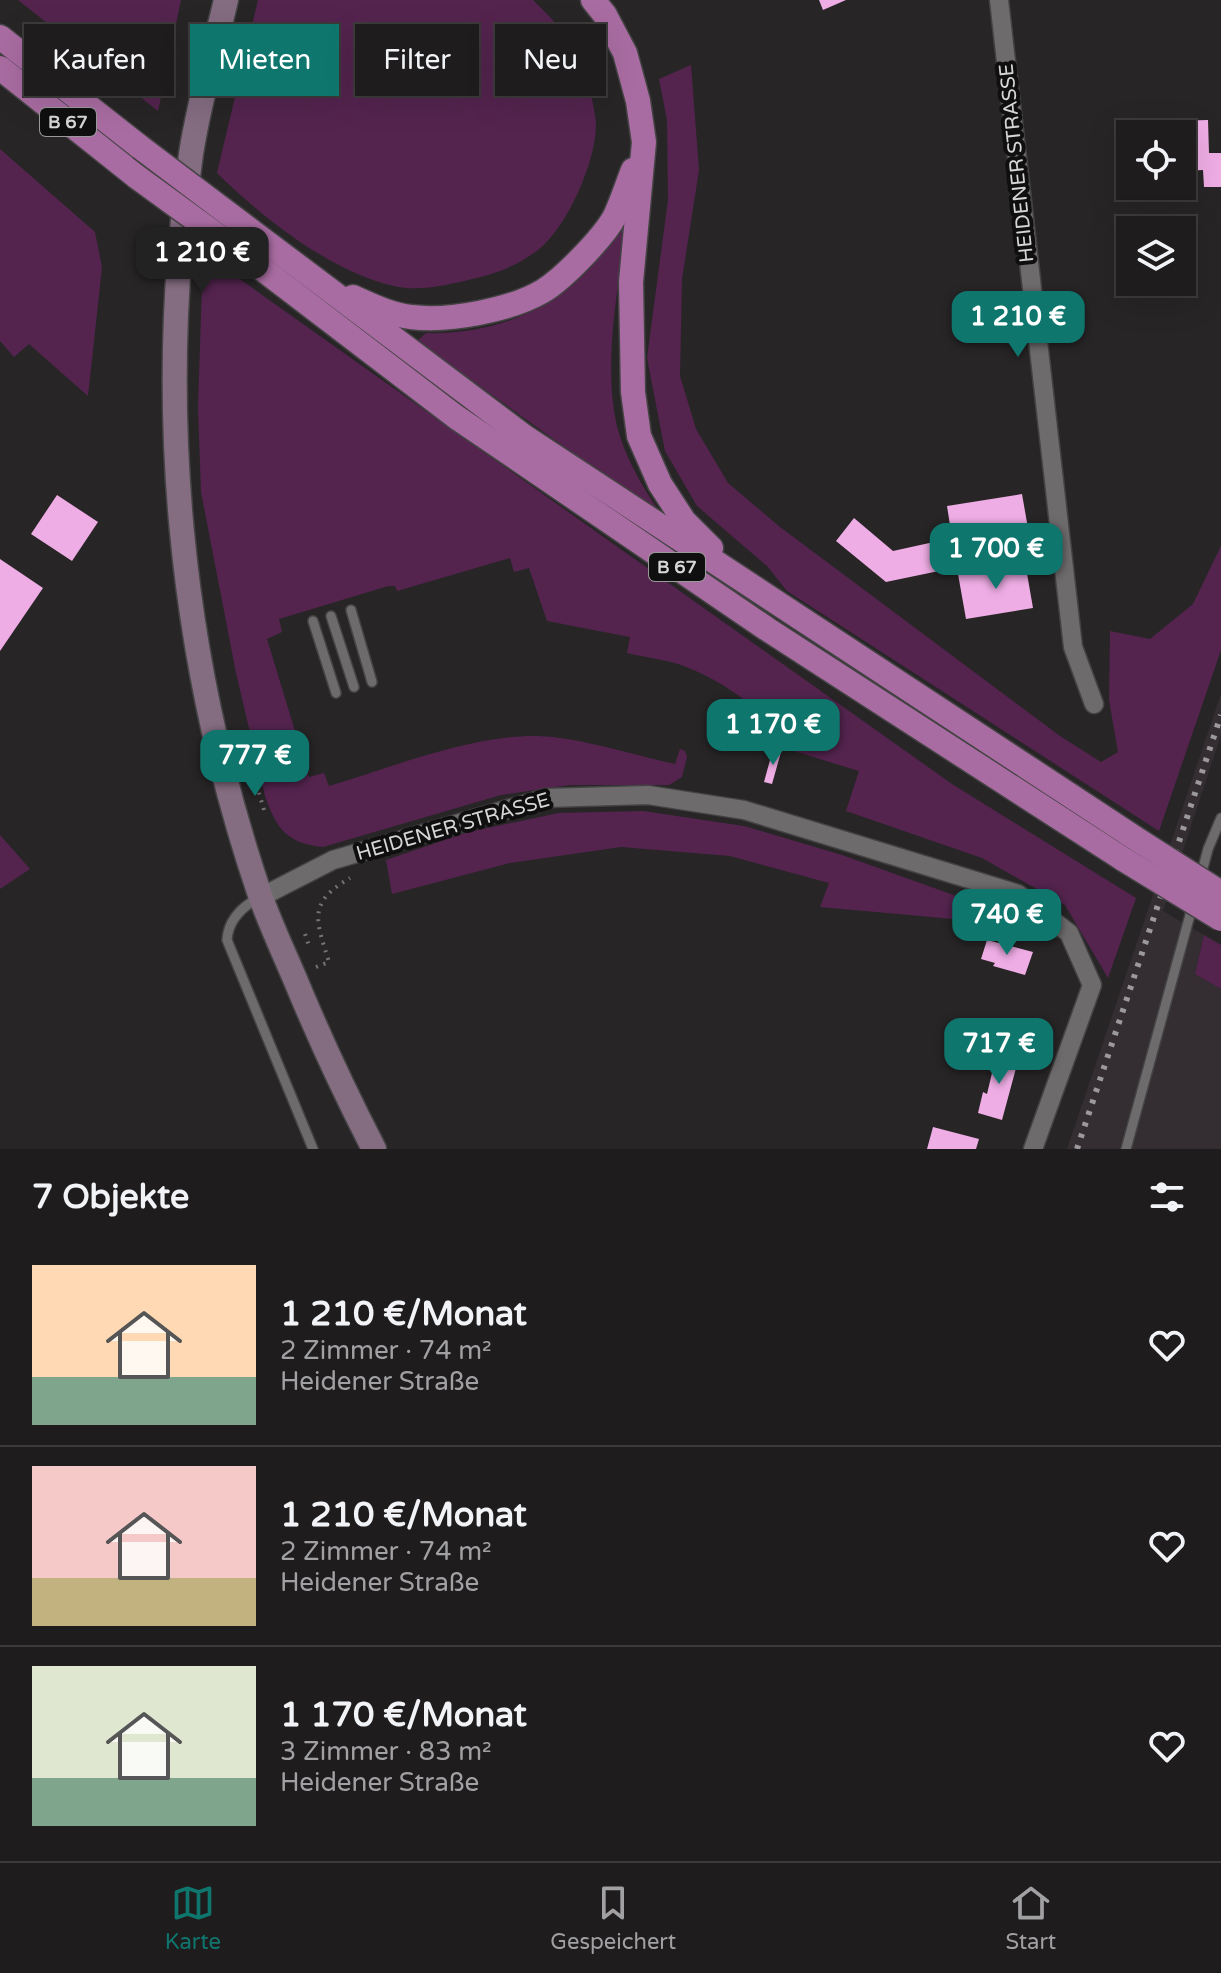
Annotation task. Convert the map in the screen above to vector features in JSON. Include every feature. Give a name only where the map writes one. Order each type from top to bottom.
[{"type":"highway","points":[[593,0],[605,15],[625,53],[638,101],[644,142],[631,282],[633,392],[639,436],[660,484],[684,521],[714,551],[777,604]]},
{"type":"highway","name":"B 67","points":[[0,37],[140,147],[525,437],[777,604],[1129,849],[1221,919]]},
{"type":"highway","name":"B 67","points":[[0,68],[137,177],[456,417],[767,629],[1129,849],[1221,893]]},
{"type":"highway","points":[[250,230],[333,287],[375,307],[411,317],[462,317],[502,307],[543,291],[586,253],[614,218],[644,142]]},
{"type":"main road","points":[[226,0],[191,152],[178,274],[175,437],[187,589],[207,702],[227,787],[261,897],[338,1079],[374,1149]]},
{"type":"street","name":"HEIDENER STRASSE","points":[[999,0],[1073,647],[1094,704]]},
{"type":"street","name":"HEIDENER STRASSE","points":[[261,897],[333,860],[546,798],[648,795],[744,810],[920,862],[1018,894],[1069,933],[1092,985],[1033,1149]]},
{"type":"lane","points":[[351,610],[372,682]]},
{"type":"lane","points":[[331,616],[354,687]]},
{"type":"lane","points":[[313,621],[336,693]]},
{"type":"lane","points":[[1126,1149],[1208,849],[1221,818]]},
{"type":"lane","points":[[261,897],[245,906],[227,929],[227,940],[313,1149]]},
{"type":"path","points":[[243,737],[264,810]]},
{"type":"shaded area","points":[[18,0],[181,0],[174,34],[174,24],[48,24]]},
{"type":"shaded area","points":[[258,0],[533,0],[555,24],[495,24],[495,96],[591,96],[596,126],[591,158],[569,211],[549,240],[523,260],[490,274],[433,287],[394,286],[346,269],[322,256],[255,208],[217,173],[235,96],[339,96],[339,24],[252,24]]},
{"type":"shaded area","points":[[691,65],[699,170],[682,279],[680,376],[696,429],[728,483],[780,527],[1060,736],[1101,762],[1118,752],[1109,700],[1110,631],[1150,639],[1193,604],[1221,546],[1221,650],[1159,831],[787,591],[767,566],[697,506],[665,451],[647,358],[668,200],[667,120],[659,79]]},
{"type":"shaded area","points":[[139,96],[161,96],[158,111]]},
{"type":"shaded area","points":[[0,149],[95,232],[102,267],[88,396],[29,344],[14,357],[0,341]]},
{"type":"shaded area","points":[[628,218],[614,320],[612,398],[623,445],[639,480],[659,511],[655,512],[417,341],[426,333],[472,330],[537,309],[575,283],[591,267]]},
{"type":"shaded area","points":[[203,253],[952,784],[1136,898],[1108,978],[1065,905],[982,858],[846,811],[859,771],[787,749],[792,733],[766,725],[751,706],[728,688],[689,668],[627,653],[630,637],[547,621],[529,568],[514,572],[510,558],[397,591],[395,586],[388,586],[279,619],[282,632],[267,639],[309,777],[324,773],[329,786],[459,746],[537,736],[588,743],[675,764],[680,749],[685,751],[687,757],[682,777],[669,785],[570,785],[501,795],[323,847],[300,842],[285,833],[274,818],[265,796],[236,673],[201,492],[198,408]]},
{"type":"shaded area","points":[[1221,694],[1221,735],[1163,911],[1204,935],[1195,974],[1221,989],[1221,1149],[1067,1149]]},
{"type":"shaded area","points":[[643,811],[744,826],[842,855],[1032,926],[820,907],[829,883],[730,856],[621,847],[510,863],[392,894],[386,860],[468,832],[559,813]]},
{"type":"shaded area","points":[[0,835],[30,869],[0,889]]},
{"type":"shaded area","points":[[1204,935],[1221,945],[1221,989],[1195,974]]},
{"type":"building","points":[[819,0],[846,0],[823,10]]},
{"type":"building","points":[[1196,120],[1208,120],[1209,153],[1221,153],[1221,187],[1204,187],[1203,170],[1196,170]]},
{"type":"building","points":[[1022,494],[1029,534],[954,547],[958,567],[886,582],[836,541],[854,518],[893,551],[952,538],[947,506]]},
{"type":"building","points":[[57,495],[98,522],[72,561],[31,534]]},
{"type":"building","points":[[0,559],[43,588],[0,651]]},
{"type":"building","points":[[1025,562],[1033,608],[966,619],[958,574]]},
{"type":"building","points":[[773,749],[781,752],[772,784],[764,782]]},
{"type":"building","points":[[987,940],[1033,952],[1025,975],[993,966],[995,963],[981,959]]},
{"type":"building","points":[[997,1052],[1019,1057],[1002,1120],[978,1113],[983,1092],[987,1094]]},
{"type":"building","points":[[933,1127],[979,1139],[976,1149],[927,1149]]},
{"type":"railway","points":[[1077,1149],[1221,715]]}]
